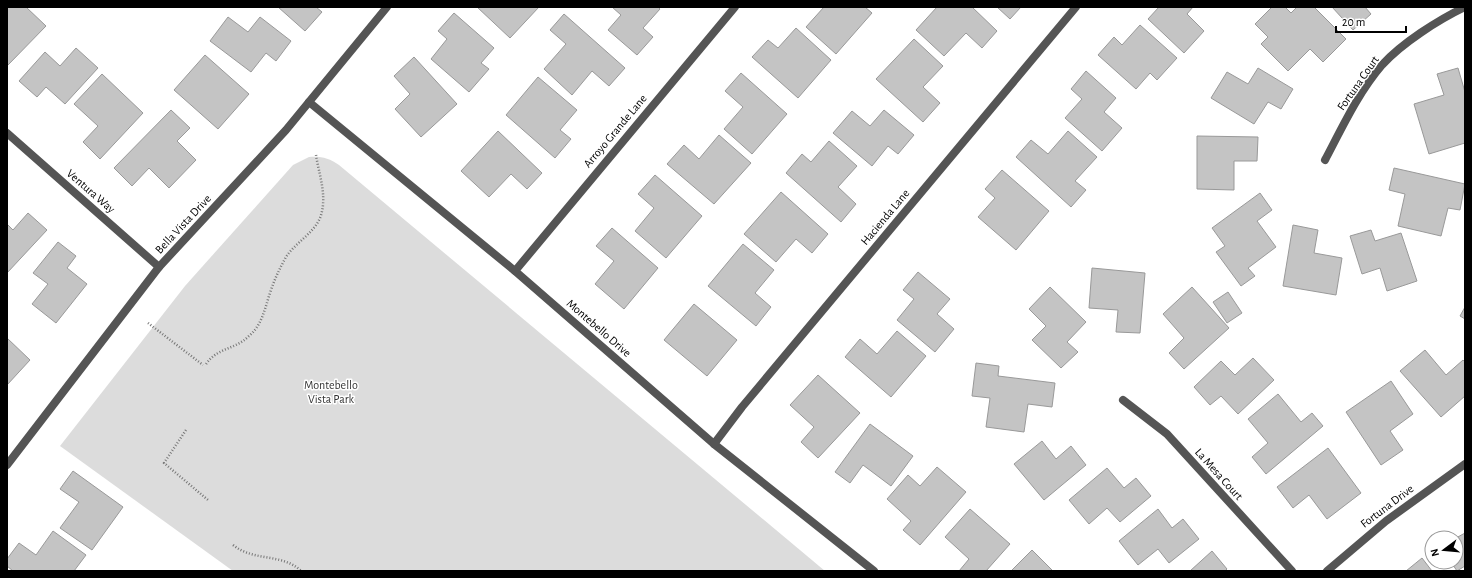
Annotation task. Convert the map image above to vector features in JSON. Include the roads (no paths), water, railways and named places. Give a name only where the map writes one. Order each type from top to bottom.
[{"type":"street","name":"Bella Vista Drive","points":[[7,465],[159,267],[286,130],[387,7]]},
{"type":"street","name":"Arroyo Grande Lane","points":[[515,271],[735,7]]},
{"type":"street","name":"Hacienda Lane","points":[[714,444],[752,395],[1076,7]]},
{"type":"street","name":"Fortuna Court","points":[[1325,160],[1355,103],[1382,65],[1417,35],[1445,17],[1465,7]]},
{"type":"street","name":"Montebello Drive","points":[[309,102],[515,271],[714,444],[874,571]]},
{"type":"street","name":"Ventura Way","points":[[7,133],[159,267]]},
{"type":"street","name":"La Mesa Court","points":[[1123,400],[1167,434],[1292,571]]},
{"type":"street","name":"Fortuna Drive","points":[[1327,571],[1386,521],[1465,464]]},
{"type":"park label","name":"Montebello Vista Park","points":[[331,392]]}]
